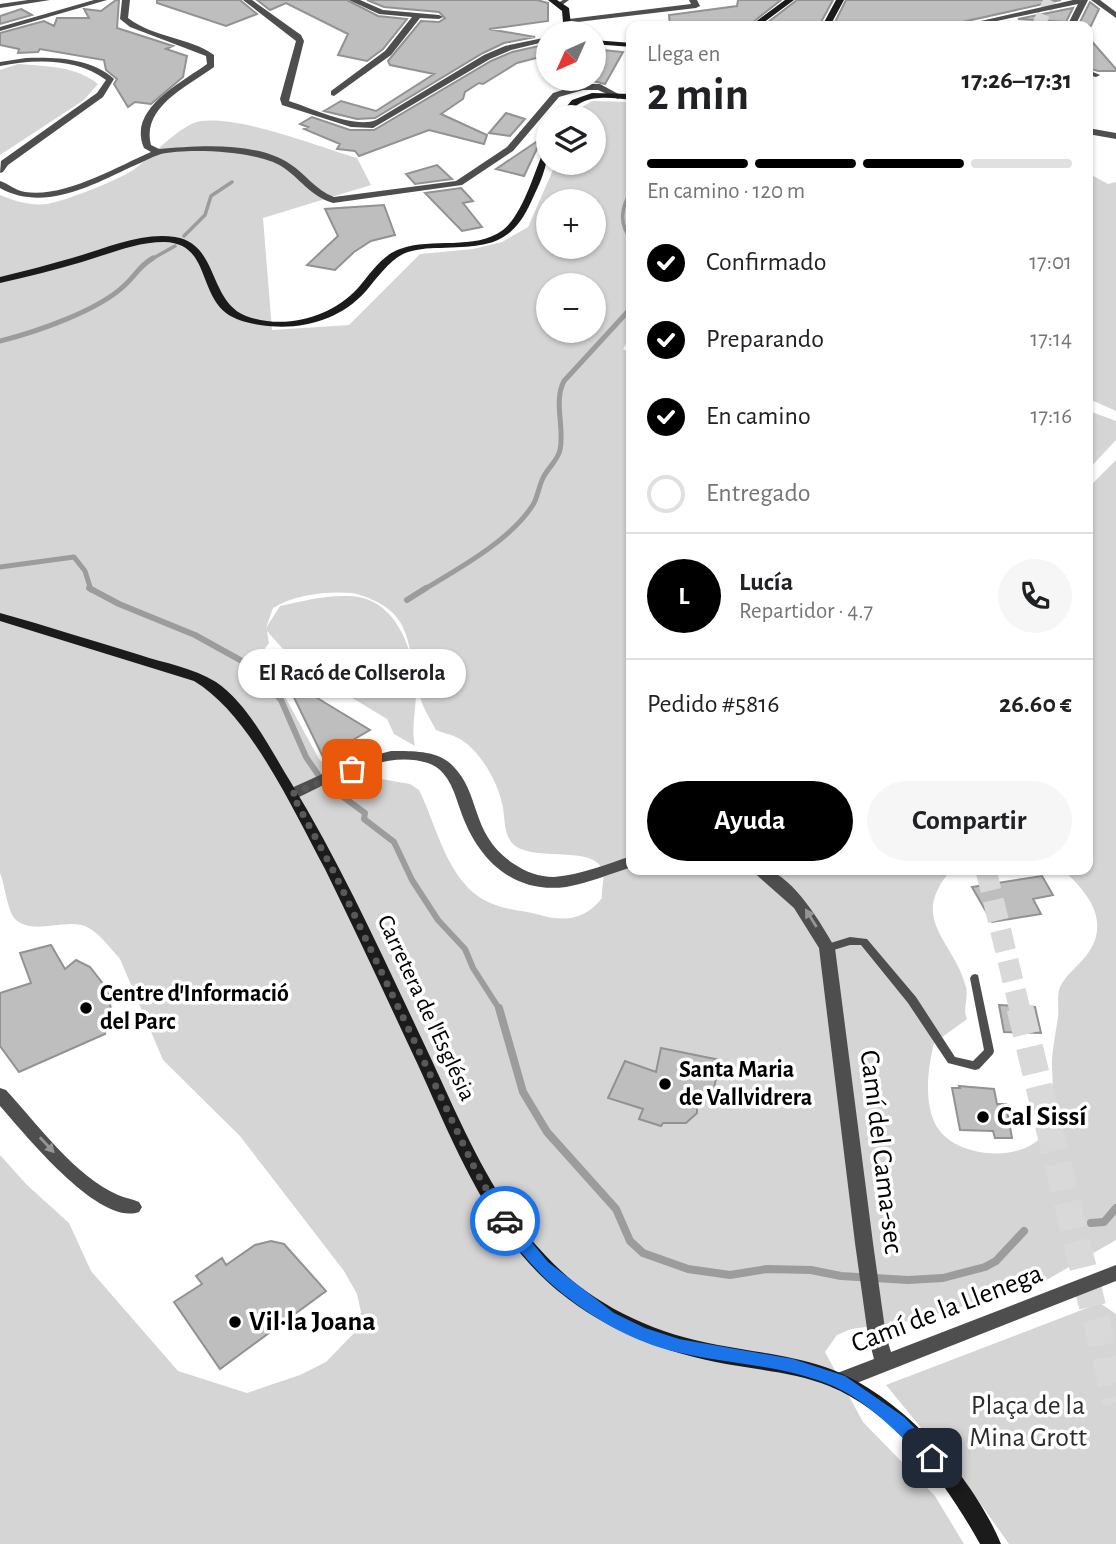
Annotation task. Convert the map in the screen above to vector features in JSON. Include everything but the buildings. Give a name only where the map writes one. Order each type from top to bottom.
[{"type":"main road","points":[[761,21],[790,0]]},
{"type":"main road","points":[[560,1],[569,21]]},
{"type":"main road","points":[[829,21],[840,1]]},
{"type":"main road","points":[[606,43],[626,45]]},
{"type":"main road","points":[[570,105],[580,98],[599,95],[626,97]]},
{"type":"main road","points":[[0,280],[135,243],[177,240],[189,244],[198,252],[216,297],[234,314],[251,320],[273,322],[319,319],[334,313],[349,302],[401,251],[486,241],[506,232],[516,221],[537,175]]},
{"type":"main road","name":"Carretera de l'Església","points":[[0,617],[179,671],[216,687],[235,705],[292,794],[334,872],[495,1207],[536,1259],[582,1300],[609,1318],[642,1334],[703,1351],[793,1366],[839,1381],[875,1404],[917,1440],[975,1513],[991,1544]]},
{"type":"street","points":[[0,6],[46,0]]},
{"type":"street","points":[[0,29],[103,0]]},
{"type":"street","points":[[126,0],[124,19],[132,27],[177,41],[209,55],[211,65],[153,111],[145,123],[147,146],[158,152]]},
{"type":"street","points":[[247,0],[298,37],[285,103],[359,126],[379,122],[491,55],[536,42]]},
{"type":"street","points":[[353,0],[377,11],[439,17]]},
{"type":"street","points":[[986,21],[1084,0]]},
{"type":"street","points":[[1074,21],[1084,0]]},
{"type":"street","points":[[1095,0],[1116,16]]},
{"type":"street","points":[[1106,0],[1116,6]]},
{"type":"street","points":[[569,21],[694,3]]},
{"type":"street","points":[[334,93],[388,53],[418,15]]},
{"type":"street","points":[[0,64],[42,59],[72,63],[103,71],[110,79],[100,94],[4,163],[0,170]]},
{"type":"street","points":[[0,184],[23,195],[41,196],[77,186],[158,152],[229,152],[275,159],[319,197],[333,200],[459,183],[510,149],[556,95],[582,87],[600,87],[618,96]]},
{"type":"street","points":[[1093,132],[1116,136]]},
{"type":"street","points":[[292,794],[388,756],[423,758],[442,765],[455,776],[479,838],[488,850],[519,875],[541,882],[557,882],[626,863]]},
{"type":"street","name":"Camí del Cama-sec","points":[[766,875],[783,886],[809,913],[827,948],[864,1243],[884,1362]]},
{"type":"street","points":[[0,1095],[67,1166],[102,1197],[123,1206],[133,1207]]},
{"type":"street","name":"Camí de la Llenega","points":[[839,1381],[1116,1273]]},
{"type":"lane","points":[[827,948],[850,941],[864,942],[912,1000],[952,1060],[975,1066],[989,1051],[975,978]]},
{"type":"green space","points":[[18,64],[70,70],[98,84],[84,100],[0,155],[0,70]]},
{"type":"green space","points":[[592,101],[626,102],[626,344],[623,349],[626,351],[626,875],[947,875],[933,903],[933,916],[966,987],[967,1019],[934,1043],[928,1097],[937,1127],[946,1137],[958,1145],[987,1153],[1018,1151],[1031,1145],[1047,1128],[1053,1110],[1052,1059],[1059,990],[1068,975],[1088,953],[1097,934],[1093,908],[1080,887],[1068,875],[1093,875],[1093,483],[1116,460],[1116,1240],[1043,1282],[917,1320],[851,1329],[837,1335],[825,1352],[863,1422],[935,1496],[964,1544],[0,1544],[0,1155],[27,1185],[69,1223],[91,1271],[178,1371],[247,1393],[300,1375],[326,1362],[355,1332],[361,1312],[357,1294],[344,1271],[240,1136],[163,1060],[120,959],[98,934],[89,928],[71,924],[41,927],[22,924],[10,910],[0,873],[0,195],[23,202],[47,204],[79,194],[129,173],[176,134],[201,121],[258,127],[357,158],[371,185],[263,218],[272,330],[349,325],[420,254],[473,249],[502,242],[528,227],[536,209],[536,259],[606,259],[606,189],[545,189],[551,175],[606,175],[606,105],[586,105]],"holes":[[[343,592],[374,601],[390,610],[406,634],[410,648],[421,700],[436,730],[465,742],[493,778],[501,799],[506,832],[513,844],[522,850],[588,858],[598,863],[603,871],[602,898],[589,911],[574,917],[558,918],[504,908],[478,896],[465,884],[446,855],[419,790],[410,784],[381,779],[361,760],[350,758],[322,762],[319,759],[265,660],[264,650],[269,643],[267,631],[282,648],[316,676],[387,719],[394,734],[415,746],[415,676],[407,644],[391,616],[380,606],[366,599],[349,596],[331,596],[280,606],[266,628],[273,608],[292,599],[312,594]]]},
{"type":"green space","points":[[1093,176],[1108,184],[1116,182],[1116,411],[1093,401]]},
{"type":"green space","points":[[1093,412],[1116,421],[1116,440],[1093,465]]},
{"type":"green space","name":"Plaça de la Mina Grott","points":[[1100,1303],[1116,1314],[1116,1544],[1009,1544],[963,1479],[886,1385]]},
{"type":"waterway","points":[[184,236],[205,215],[211,196],[232,182]]},
{"type":"waterway","points":[[626,201],[623,209],[626,230]]},
{"type":"waterway","points":[[152,259],[175,246]]},
{"type":"waterway","points":[[0,341],[83,312],[113,295],[152,259]]},
{"type":"waterway","points":[[423,590],[484,552],[525,516],[560,450],[559,398],[564,381],[626,314]]},
{"type":"waterway","points":[[0,567],[74,557],[85,571],[91,589]]},
{"type":"waterway","points":[[407,600],[426,588]]},
{"type":"waterway","points":[[91,589],[119,604],[195,635],[242,661],[263,679],[281,700],[306,757],[319,776]]},
{"type":"waterway","points":[[331,788],[365,813],[364,819],[394,842],[412,880],[438,920],[465,949],[473,968],[499,1009]]},
{"type":"waterway","points":[[499,1009],[523,1092],[547,1132],[616,1209],[630,1241],[643,1253],[688,1269],[730,1275],[767,1269],[811,1270],[841,1276],[908,1280],[943,1278],[985,1267],[996,1261],[1024,1231]]},
{"type":"waterway","points":[[1091,1223],[1104,1222],[1116,1208]]},
{"type":"tunnel","points":[[1040,21],[1050,0]]},
{"type":"tunnel","points":[[987,875],[1020,1010]]},
{"type":"tunnel","points":[[1020,1008],[1116,1403]]},
{"type":"way so far","points":[[352,769],[292,794],[334,872],[476,1171],[505,1221]]},
{"type":"place","name":"El Racó de Collserola","points":[[352,769]]},
{"type":"place","name":"Centre d'Informació del Parc","points":[[86,1008]]},
{"type":"place","name":"Santa Maria de Vallvidrera","points":[[665,1084]]},
{"type":"place","name":"Cal Sissí","points":[[983,1117]]},
{"type":"place","name":"Vil·la Joana","points":[[235,1322]]},
{"type":"route","points":[[505,1221],[543,1267],[582,1300],[609,1318],[642,1334],[679,1346],[793,1366],[839,1381],[899,1422],[932,1458]]}]
